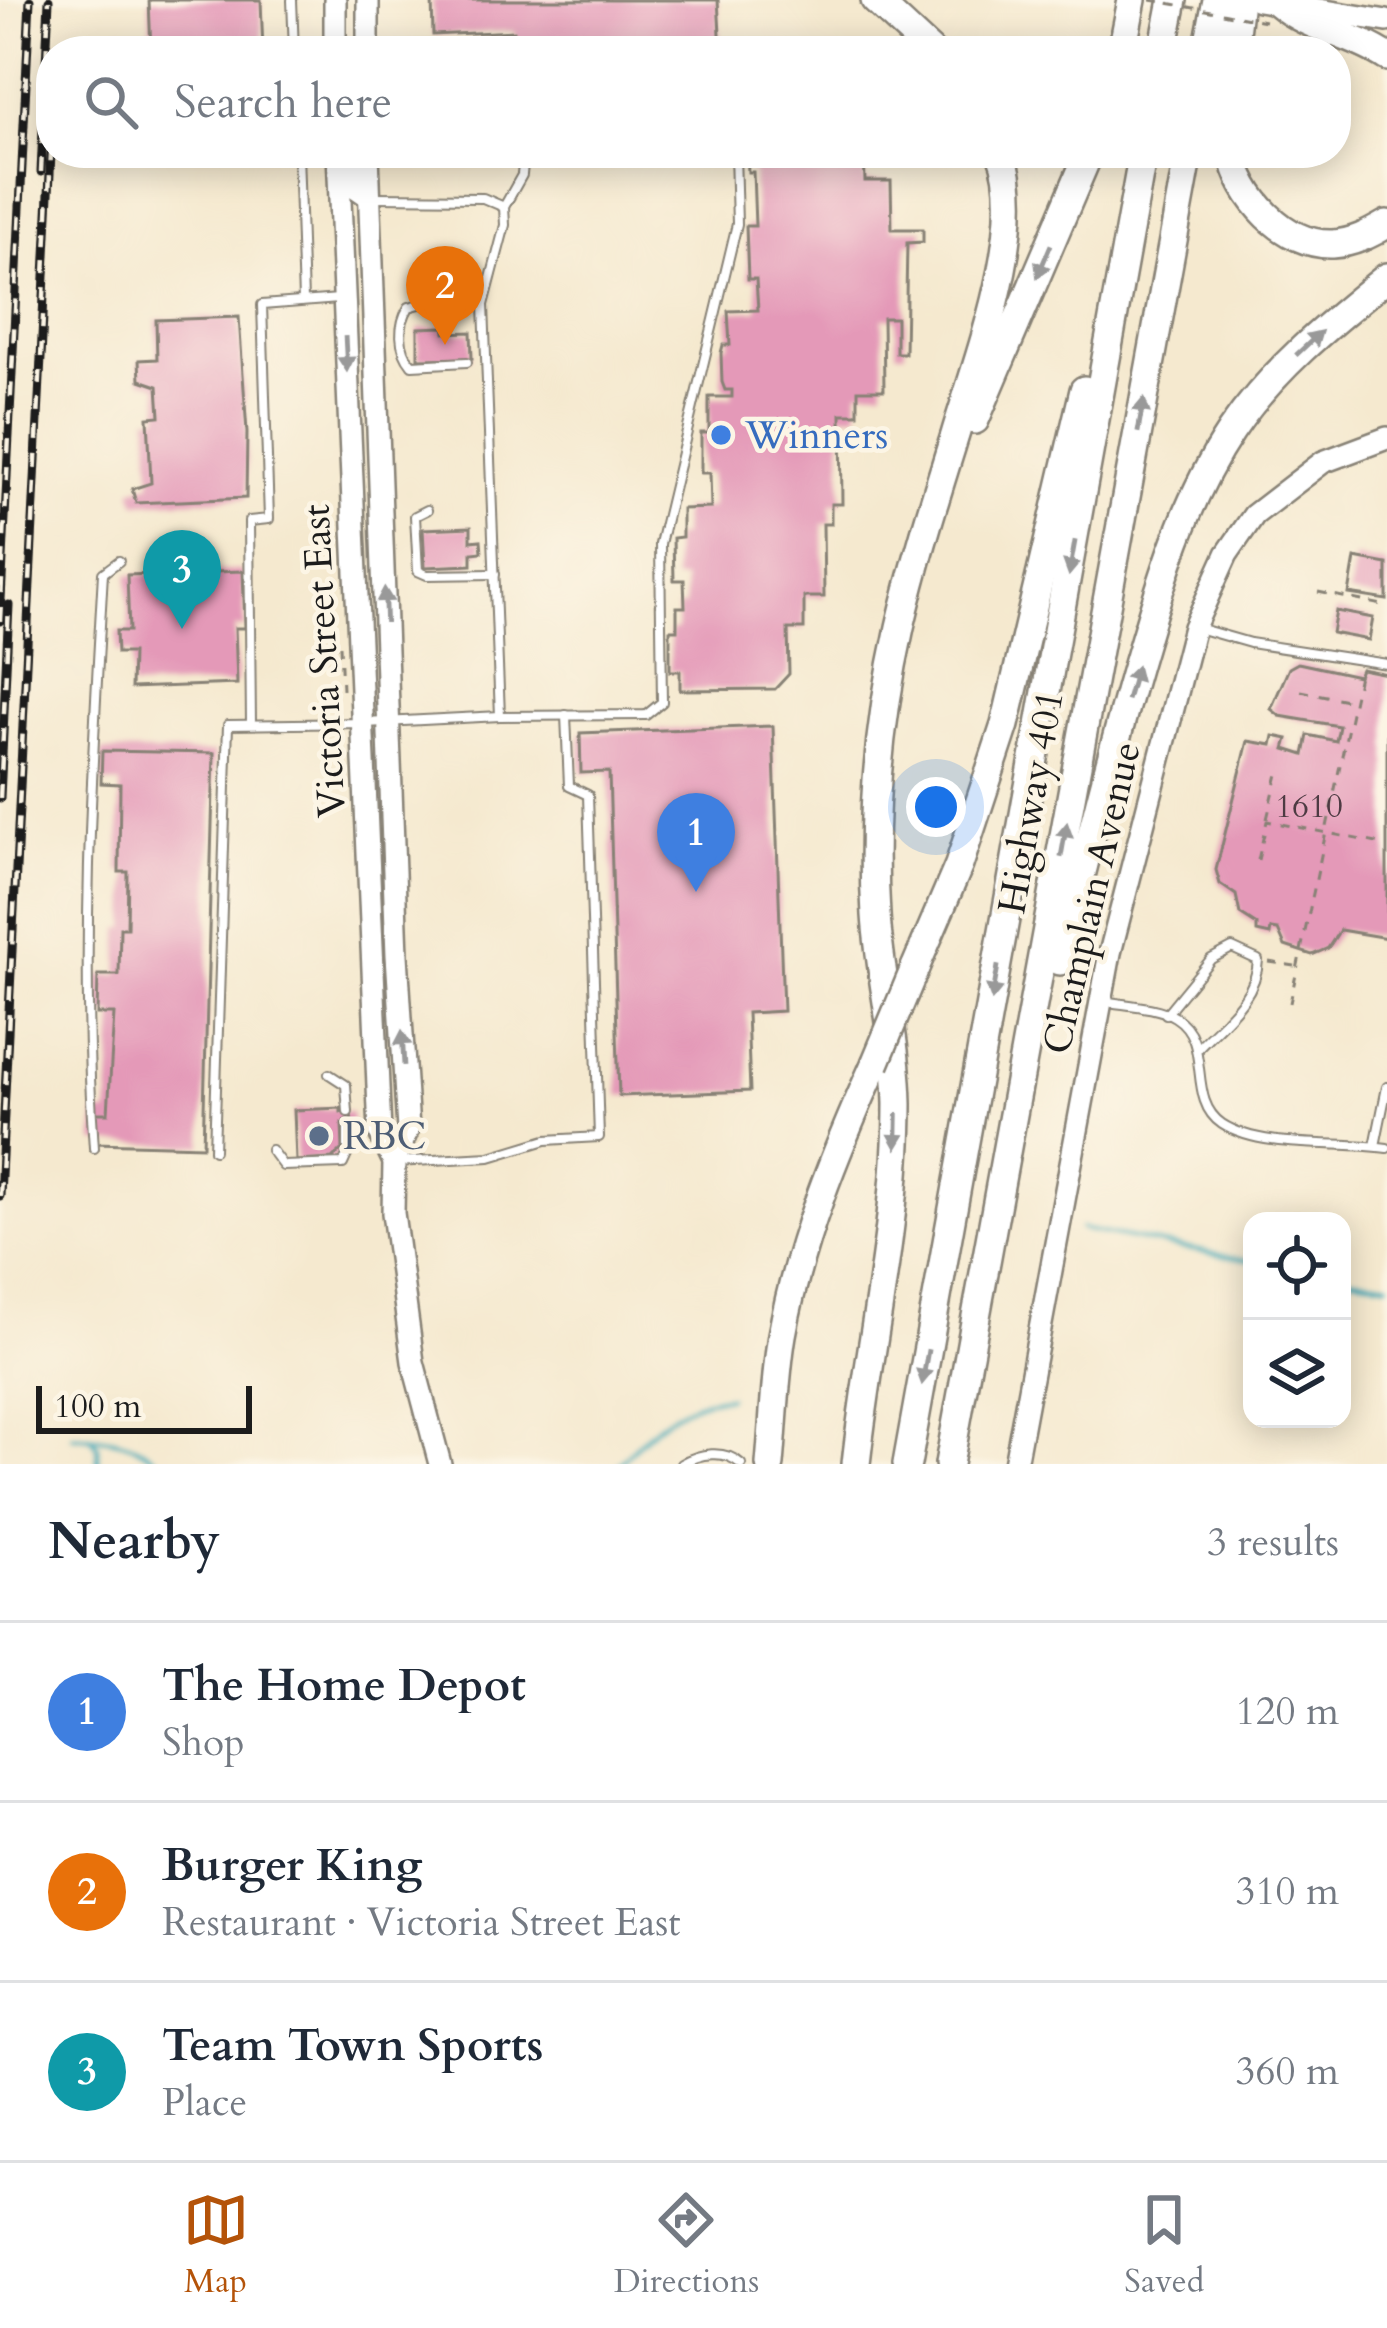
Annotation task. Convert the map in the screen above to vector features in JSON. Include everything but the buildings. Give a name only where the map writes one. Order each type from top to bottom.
[{"type":"highway","points":[[875,0],[914,36]]},
{"type":"highway","points":[[1125,36],[1132,0]]},
{"type":"highway","points":[[1166,36],[1173,0]]},
{"type":"highway","points":[[1211,36],[1217,0]]},
{"type":"highway","points":[[1235,36],[1239,0]]},
{"type":"highway","points":[[1267,6],[1349,34],[1387,57]]},
{"type":"highway","points":[[856,1464],[896,1171],[898,1098],[876,915],[877,794],[885,695],[923,539],[995,300],[1009,220],[1005,168]]},
{"type":"highway","points":[[923,539],[1083,168]]},
{"type":"highway","points":[[770,1464],[789,1300],[816,1208],[964,849],[1005,725],[1063,489],[1108,272],[1139,168]]},
{"type":"highway","name":"Highway 401","points":[[907,1464],[1140,168]]},
{"type":"highway","name":"Highway 401","points":[[949,1464],[1186,168]]},
{"type":"highway","points":[[1236,168],[1252,199],[1281,226],[1304,239],[1324,244],[1353,241],[1387,224]]},
{"type":"highway","points":[[977,1328],[1106,770],[1162,580],[1188,510],[1209,466],[1255,400],[1334,320],[1387,277]]},
{"type":"main road","points":[[334,0],[335,36]]},
{"type":"main road","points":[[368,0],[368,36]]},
{"type":"main road","points":[[1267,6],[1387,21]]},
{"type":"main road","name":"Victoria Street East","points":[[339,168],[380,1133],[394,1162]]},
{"type":"main road","points":[[353,168],[354,186],[370,197]]},
{"type":"main road","name":"Victoria Street East","points":[[369,168],[397,955],[408,1129],[394,1162],[394,1214],[413,1362],[440,1464]]},
{"type":"main road","name":"Champlain Avenue","points":[[1015,1464],[1101,1000],[1194,627],[1227,554],[1254,515],[1324,462],[1387,438]]},
{"type":"lane","points":[[292,0],[293,36]]},
{"type":"lane","points":[[299,168],[303,302]]},
{"type":"lane","points":[[500,716],[484,305],[505,225],[504,206],[523,168]]},
{"type":"lane","points":[[214,1150],[228,724],[646,715],[662,702],[660,544],[737,224],[735,168]]},
{"type":"lane","points":[[370,197],[483,198],[504,206]]},
{"type":"lane","points":[[251,724],[249,521],[269,519],[262,305],[343,298]]},
{"type":"lane","points":[[419,304],[410,307],[401,320],[402,353],[412,365],[467,362]]},
{"type":"lane","points":[[427,510],[416,517],[418,571],[427,575],[495,574]]},
{"type":"lane","points":[[94,1148],[85,1031],[94,720],[103,573],[119,561]]},
{"type":"lane","points":[[1194,627],[1250,643],[1387,664]]},
{"type":"lane","points":[[394,1162],[490,1157],[546,1140],[599,1137],[588,795],[569,786],[566,715]]},
{"type":"lane","points":[[1166,1014],[1210,958],[1232,948],[1258,960],[1251,992],[1197,1048]]},
{"type":"lane","points":[[1101,1000],[1174,1016],[1194,1036],[1204,1101],[1221,1123],[1274,1140],[1387,1148]]},
{"type":"lane","points":[[329,1074],[346,1085],[348,1112]]},
{"type":"lane","points":[[1375,1146],[1387,1088]]},
{"type":"lane","points":[[271,1150],[283,1166],[343,1163],[348,1153],[348,1124]]},
{"type":"lane","points":[[681,1464],[711,1454],[734,1457],[741,1464]]},
{"type":"path","points":[[1151,0],[1267,6]]},
{"type":"path","points":[[1318,592],[1387,606]]},
{"type":"path","points":[[1360,615],[1363,601]]},
{"type":"path","points":[[1290,1003],[1360,669]]},
{"type":"path","points":[[1301,691],[1353,702]]},
{"type":"path","points":[[1337,734],[1347,735]]},
{"type":"path","points":[[1258,860],[1278,774]]},
{"type":"path","points":[[1267,821],[1387,845]]},
{"type":"path","points":[[1258,960],[1297,967]]},
{"type":"waterway","points":[[1081,1229],[1243,1259]]},
{"type":"waterway","points":[[1351,1277],[1387,1283]]},
{"type":"waterway","points":[[619,1464],[642,1439],[681,1410],[728,1397]]},
{"type":"waterway","points":[[73,1436],[120,1441],[161,1464]]},
{"type":"waterway","points":[[90,1436],[98,1447],[98,1464]]},
{"type":"railway","points":[[0,621],[30,0]]},
{"type":"railway","points":[[47,36],[49,0]]},
{"type":"railway","points":[[41,168],[41,172]]},
{"type":"railway","points":[[0,1196],[50,168]]},
{"type":"railway","points":[[0,798],[9,605]]},
{"type":"place","name":"Burger King","points":[[445,345]]},
{"type":"place","name":"Winners","points":[[721,435]]},
{"type":"place","name":"Team Town Sports","points":[[182,629]]},
{"type":"place","name":"The Home Depot","points":[[696,892]]},
{"type":"place","name":"RBC","points":[[319,1136]]}]
